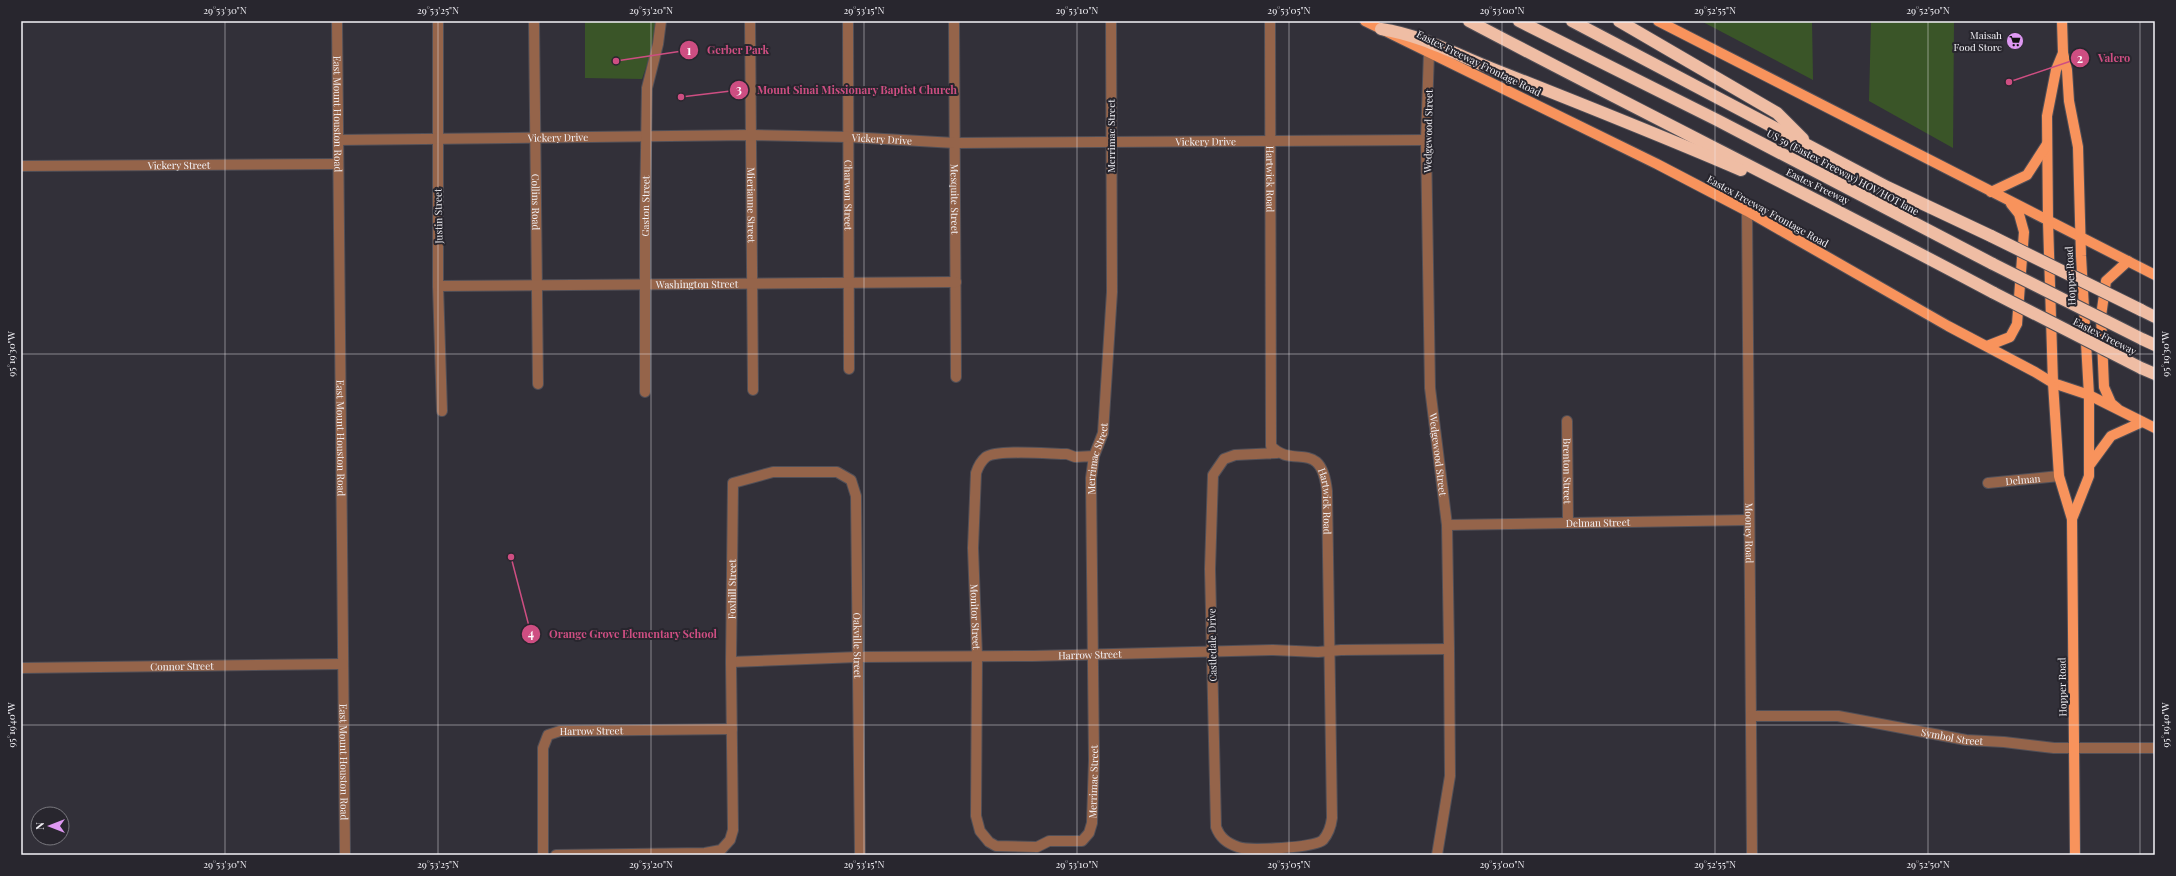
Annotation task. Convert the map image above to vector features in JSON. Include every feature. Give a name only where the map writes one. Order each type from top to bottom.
[{"type":"highway","name":"Eastex Freeway","points":[[1469,21],[1591,86],[1856,219],[1994,293],[2155,374]]},
{"type":"highway","name":"US 59 (Eastex Freeway) HOV/HOT lane","points":[[1519,21],[1717,120],[1993,264],[2155,345]]},
{"type":"highway","points":[[1572,21],[1886,187],[1991,236],[2155,316]]},
{"type":"highway","points":[[1619,21],[1777,113],[1810,147]]},
{"type":"highway","points":[[1381,29],[1404,32],[1632,123],[1856,219]]},
{"type":"main road","name":"Eastex Freeway Frontage Road","points":[[1365,21],[1657,164],[1747,211],[2036,372],[2053,383],[2089,395],[2123,414],[2155,428]]},
{"type":"main road","points":[[1658,21],[2008,201],[2155,274]]},
{"type":"main road","name":"Hopper Road","points":[[2062,21],[2063,53],[2067,70],[2068,101],[2078,147],[2080,237],[2089,395],[2089,476],[2072,519]]},
{"type":"main road","name":"Hopper Road","points":[[2063,53],[2056,70],[2048,108],[2048,221],[2053,383],[2059,476],[2072,519],[2075,855]]},
{"type":"main road","points":[[1991,192],[2027,175],[2047,144]]},
{"type":"main road","points":[[1987,346],[2010,337],[2017,324],[2024,232],[2019,214],[2008,201]]},
{"type":"main road","points":[[2123,414],[2111,403],[2104,387],[2101,316],[2106,281],[2128,261]]},
{"type":"main road","points":[[2089,466],[2111,436],[2142,422]]},
{"type":"street","name":"East Mount Houston Road","points":[[337,21],[345,855]]},
{"type":"street","name":"Justin Street","points":[[438,21],[438,286],[442,410]]},
{"type":"street","name":"Collins Road","points":[[534,21],[538,384]]},
{"type":"street","name":"Gaston Street","points":[[646,392],[647,88],[658,44],[661,21]]},
{"type":"street","name":"Mierianne Street","points":[[750,21],[753,390]]},
{"type":"street","name":"Charwon Street","points":[[848,21],[849,369]]},
{"type":"street","name":"Mesquite Street","points":[[954,21],[956,377]]},
{"type":"street","name":"Merrimac Street","points":[[1031,847],[1037,847],[1050,841],[1082,841],[1089,833],[1094,806],[1091,511],[1094,456],[1103,433],[1112,292],[1111,21]]},
{"type":"street","name":"Hartwick Road","points":[[1268,848],[1303,847],[1322,841],[1330,830],[1332,802],[1330,652],[1325,475],[1319,463],[1308,457],[1277,453],[1272,446],[1271,436],[1269,141],[1270,21]]},
{"type":"street","name":"Wedgewood Street","points":[[1429,52],[1426,140],[1430,388],[1447,525],[1449,649],[1450,776],[1437,855]]},
{"type":"street","name":"Vickery Drive","points":[[338,140],[751,135],[849,137],[955,143],[1426,140]]},
{"type":"street","name":"Vickery Street","points":[[21,166],[338,164]]},
{"type":"street","name":"Mooney Road","points":[[1747,211],[1752,855]]},
{"type":"street","name":"Washington Street","points":[[438,286],[956,282]]},
{"type":"street","name":"Brenton Street","points":[[1567,420],[1568,522]]},
{"type":"street","name":"Monitor Street","points":[[1031,847],[996,846],[984,837],[977,824],[977,656],[973,548],[974,482],[978,466],[987,457],[999,453],[1094,456]]},
{"type":"street","name":"Castledale Drive","points":[[1268,848],[1240,848],[1220,837],[1216,827],[1210,569],[1213,475],[1224,459],[1235,455],[1277,453]]},
{"type":"street","name":"Oakville Street","points":[[811,471],[837,472],[845,475],[855,487],[860,855]]},
{"type":"street","name":"Foxhill Street","points":[[556,855],[705,852],[722,850],[730,840],[733,830],[731,662],[733,483],[773,472],[811,471]]},
{"type":"street","name":"Delman","points":[[1988,483],[2059,476]]},
{"type":"street","name":"Delman Street","points":[[1447,525],[1749,520]]},
{"type":"street","name":"Harrow Street","points":[[731,662],[858,657],[1212,653],[1274,650],[1330,652],[1449,649]]},
{"type":"street","name":"Connor Street","points":[[21,668],[343,664]]},
{"type":"street","name":"Symbol Street","points":[[1751,716],[1838,716],[1966,740],[2074,748],[2155,748]]},
{"type":"street","name":"Harrow Street","points":[[543,855],[543,748],[548,734],[560,731],[732,730]]},
{"type":"green space","points":[[585,21],[656,21],[654,44],[642,79],[585,78]]},
{"type":"green space","points":[[1701,21],[1812,21],[1813,80]]},
{"type":"green space","points":[[1871,21],[1954,21],[1953,148],[1869,101]]},
{"type":"place","name":"Maisah Food Store","points":[[2015,41]]},
{"type":"place","name":"Gerber Park","points":[[616,61]]},
{"type":"place","name":"Valero","points":[[2009,82]]},
{"type":"place","name":"Mount Sinai Missionary Baptist Church","points":[[681,97]]},
{"type":"place","name":"Orange Grove Elementary School","points":[[511,557]]}]
